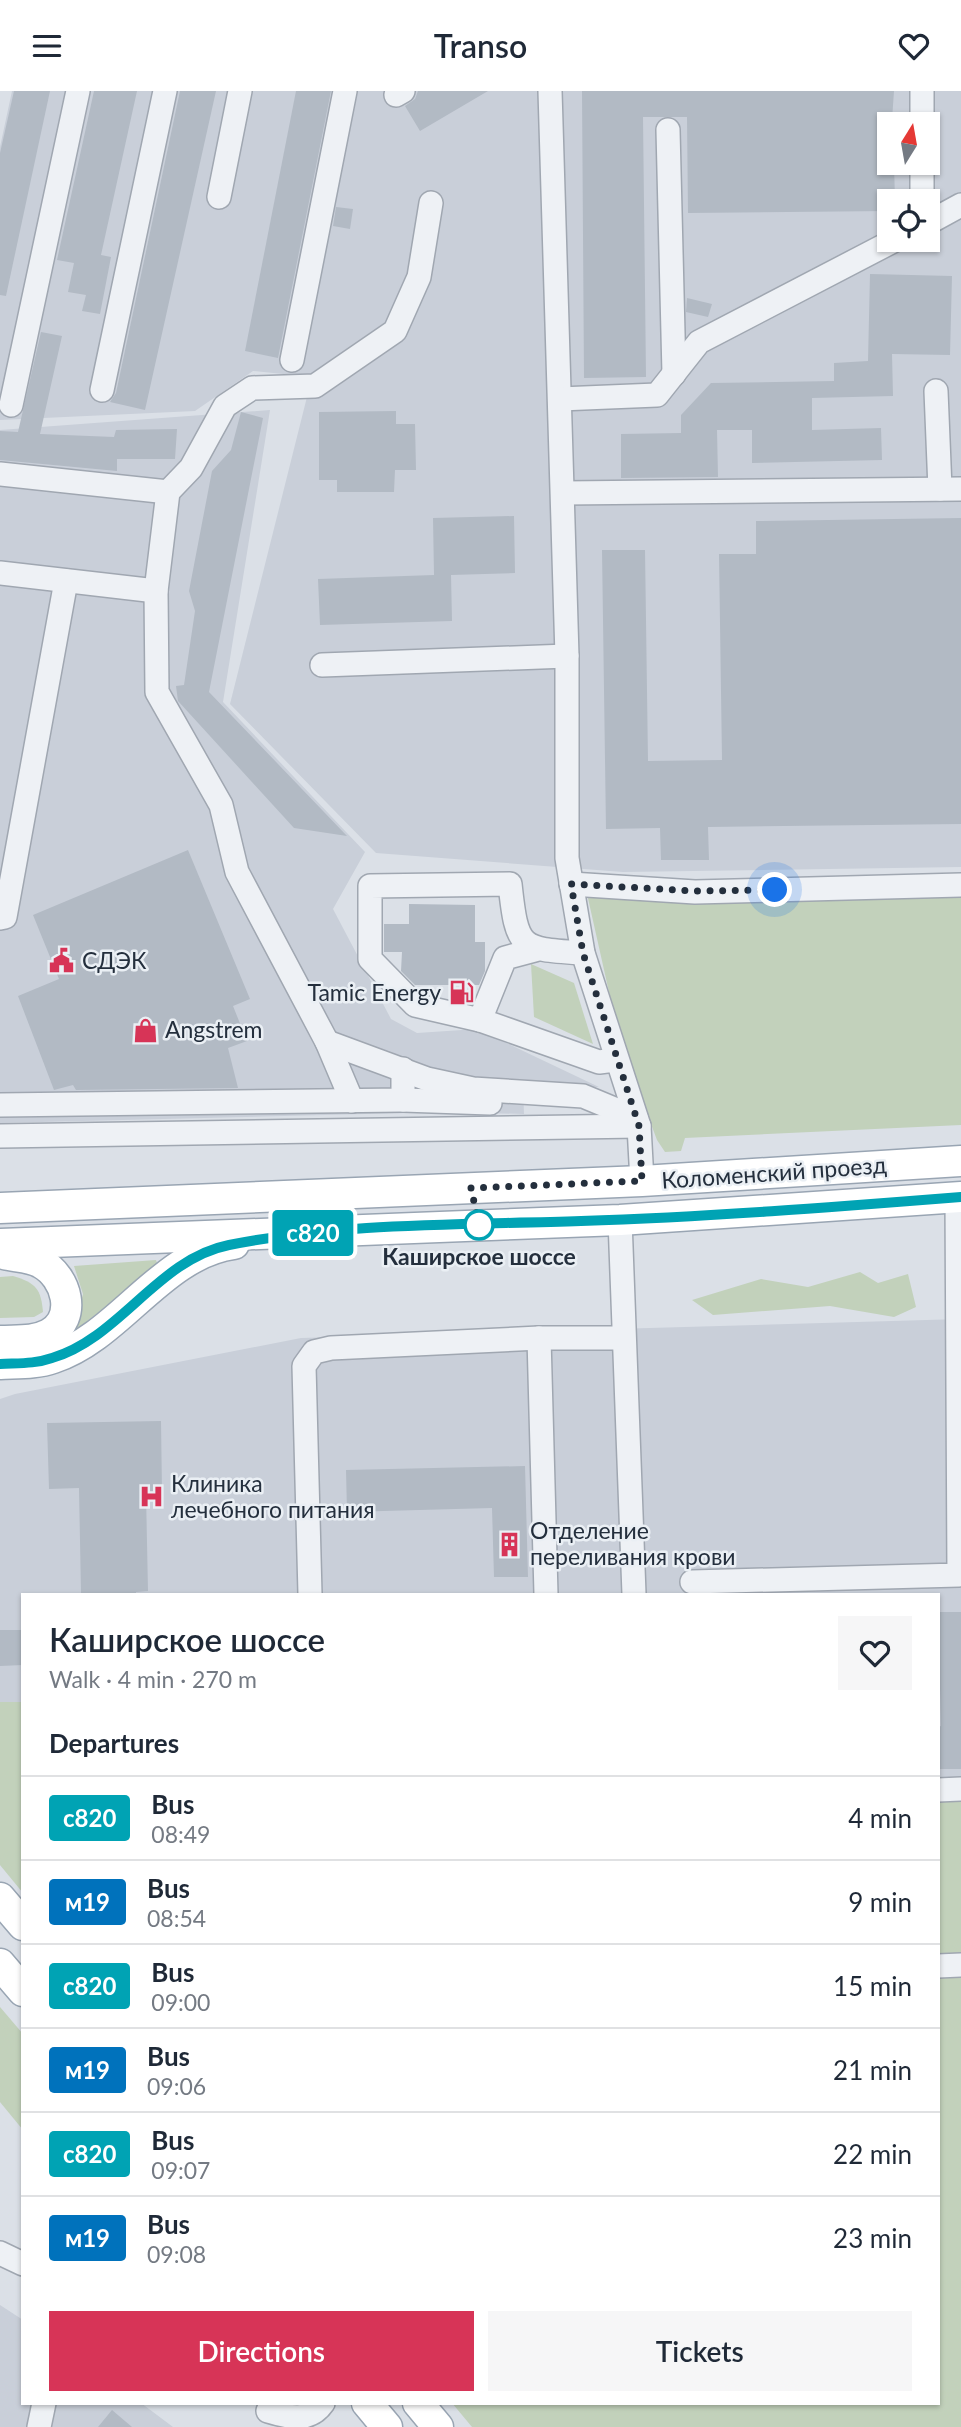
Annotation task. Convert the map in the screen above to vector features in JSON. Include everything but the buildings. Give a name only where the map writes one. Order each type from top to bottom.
[{"type":"main road","name":"Коломенский проезд","points":[[0,1208],[642,1181],[961,1161]]},
{"type":"main road","name":"Коломенский проезд","points":[[0,1244],[620,1220],[959,1197]]},
{"type":"main road","points":[[0,1364],[54,1358],[82,1343],[176,1271],[203,1254],[226,1245],[334,1231]]},
{"type":"main road","points":[[0,1254],[40,1262],[53,1272],[65,1289],[66,1310],[60,1326],[48,1335],[31,1340],[0,1341]]},
{"type":"main road","points":[[0,1898],[21,1923]]},
{"type":"main road","points":[[0,1964],[21,1989]]},
{"type":"main road","points":[[369,2405],[387,2427]]},
{"type":"main road","points":[[420,2405],[438,2427]]},
{"type":"street","points":[[10,405],[78,91]]},
{"type":"street","points":[[102,390],[165,91]]},
{"type":"street","points":[[219,197],[240,91]]},
{"type":"street","points":[[292,360],[345,91]]},
{"type":"street","points":[[922,91],[922,112]]},
{"type":"street","points":[[551,92],[567,656],[567,858],[583,953],[637,1122],[642,1181]]},
{"type":"street","points":[[668,130],[674,374]]},
{"type":"street","points":[[352,1101],[327,1042],[237,872],[221,805],[157,692],[156,591],[168,492],[191,468],[225,406],[252,388],[315,386],[396,331],[419,277],[431,203]]},
{"type":"street","points":[[940,216],[961,205]]},
{"type":"street","points":[[560,399],[657,395],[699,342],[877,249]]},
{"type":"street","points":[[563,493],[951,489],[936,391]]},
{"type":"street","points":[[0,474],[168,492]]},
{"type":"street","points":[[0,573],[156,591]]},
{"type":"street","points":[[2,924],[66,581]]},
{"type":"street","points":[[322,665],[567,656]]},
{"type":"street","points":[[534,950],[518,934],[510,884],[370,886],[370,959],[415,1005],[480,1020],[594,1061],[615,1060]]},
{"type":"street","points":[[571,884],[695,891],[961,885]]},
{"type":"street","points":[[480,1020],[505,958],[534,950],[583,953]]},
{"type":"street","points":[[327,1042],[403,1069],[473,1089],[583,1096],[637,1122]]},
{"type":"street","points":[[403,1069],[403,1100]]},
{"type":"street","points":[[1,1099],[403,1100],[583,1107],[637,1122]]},
{"type":"street","points":[[0,1136],[637,1122]]},
{"type":"street","points":[[692,1582],[959,1576],[959,1197]]},
{"type":"street","points":[[620,1220],[634,1593]]},
{"type":"street","points":[[310,1593],[304,1366],[314,1352],[331,1348],[539,1338],[623,1338]]},
{"type":"street","points":[[539,1338],[546,1593]]},
{"type":"street","points":[[940,1790],[961,1789]]},
{"type":"street","points":[[940,1966],[961,1965]]},
{"type":"street","points":[[0,2253],[21,2263]]},
{"type":"street","points":[[39,2427],[44,2405]]},
{"type":"street","points":[[263,2407],[303,2417],[315,2412],[321,2405]]},
{"type":"street","points":[[263,2407],[288,2427]]},
{"type":"shaded area","points":[[12,91],[961,91],[961,867],[623,872],[376,853],[230,704],[312,377],[253,371],[195,411],[0,420],[0,147]]},
{"type":"shaded area","points":[[270,410],[223,702],[365,852],[333,909],[391,1019],[417,1033],[477,1029],[599,1087],[523,1088],[524,1114],[445,1112],[0,1123],[0,430]]},
{"type":"shaded area","points":[[961,1319],[961,2427],[940,2405],[940,1593],[21,1593],[21,1796],[0,1773],[0,1399],[301,1338]]},
{"type":"shaded area","points":[[0,2305],[21,2319],[21,2405],[144,2405],[173,2427],[0,2427]]},
{"type":"green space","points":[[961,883],[961,1125],[685,1138],[681,1151],[665,1152],[657,1140],[620,1041],[585,885]]},
{"type":"green space","points":[[531,964],[574,983],[593,1044],[534,1017]]},
{"type":"green space","points":[[156,1260],[158,1266],[72,1333],[83,1294],[74,1266]]},
{"type":"green space","points":[[860,1272],[878,1283],[908,1274],[916,1307],[894,1317],[830,1306],[713,1315],[692,1300],[761,1279],[808,1287]]},
{"type":"green space","points":[[13,1276],[36,1288],[43,1312],[34,1317],[0,1318],[0,1277]]},
{"type":"green space","points":[[0,1702],[21,1702],[21,1891],[0,1865]]},
{"type":"green space","points":[[940,1802],[961,1802],[961,1955],[940,1956]]},
{"type":"green space","points":[[961,1971],[961,2427],[472,2427],[454,2405],[940,2405],[940,1972]]},
{"type":"green space","points":[[0,2007],[21,2032],[21,2128],[0,2102]]},
{"type":"bus line","name":"с820","points":[[0,1364],[54,1358],[94,1335],[176,1271],[203,1254],[226,1245],[334,1231],[620,1220],[961,1197]]},
{"type":"place","name":"СДЭК","points":[[62,961]]},
{"type":"place","name":"Tamic Energy","points":[[461,993]]},
{"type":"place","name":"Angstrem","points":[[145,1030]]},
{"type":"place","name":"Каширское шоссе","points":[[479,1225]]},
{"type":"place","name":"Клиника лечебного питания","points":[[151,1497]]},
{"type":"place","name":"Отделение переливания крови","points":[[510,1544]]},
{"type":"route","points":[[479,1225],[471,1188],[642,1181],[639,1126],[615,1060],[583,953],[571,884],[695,891],[775,890]]}]
